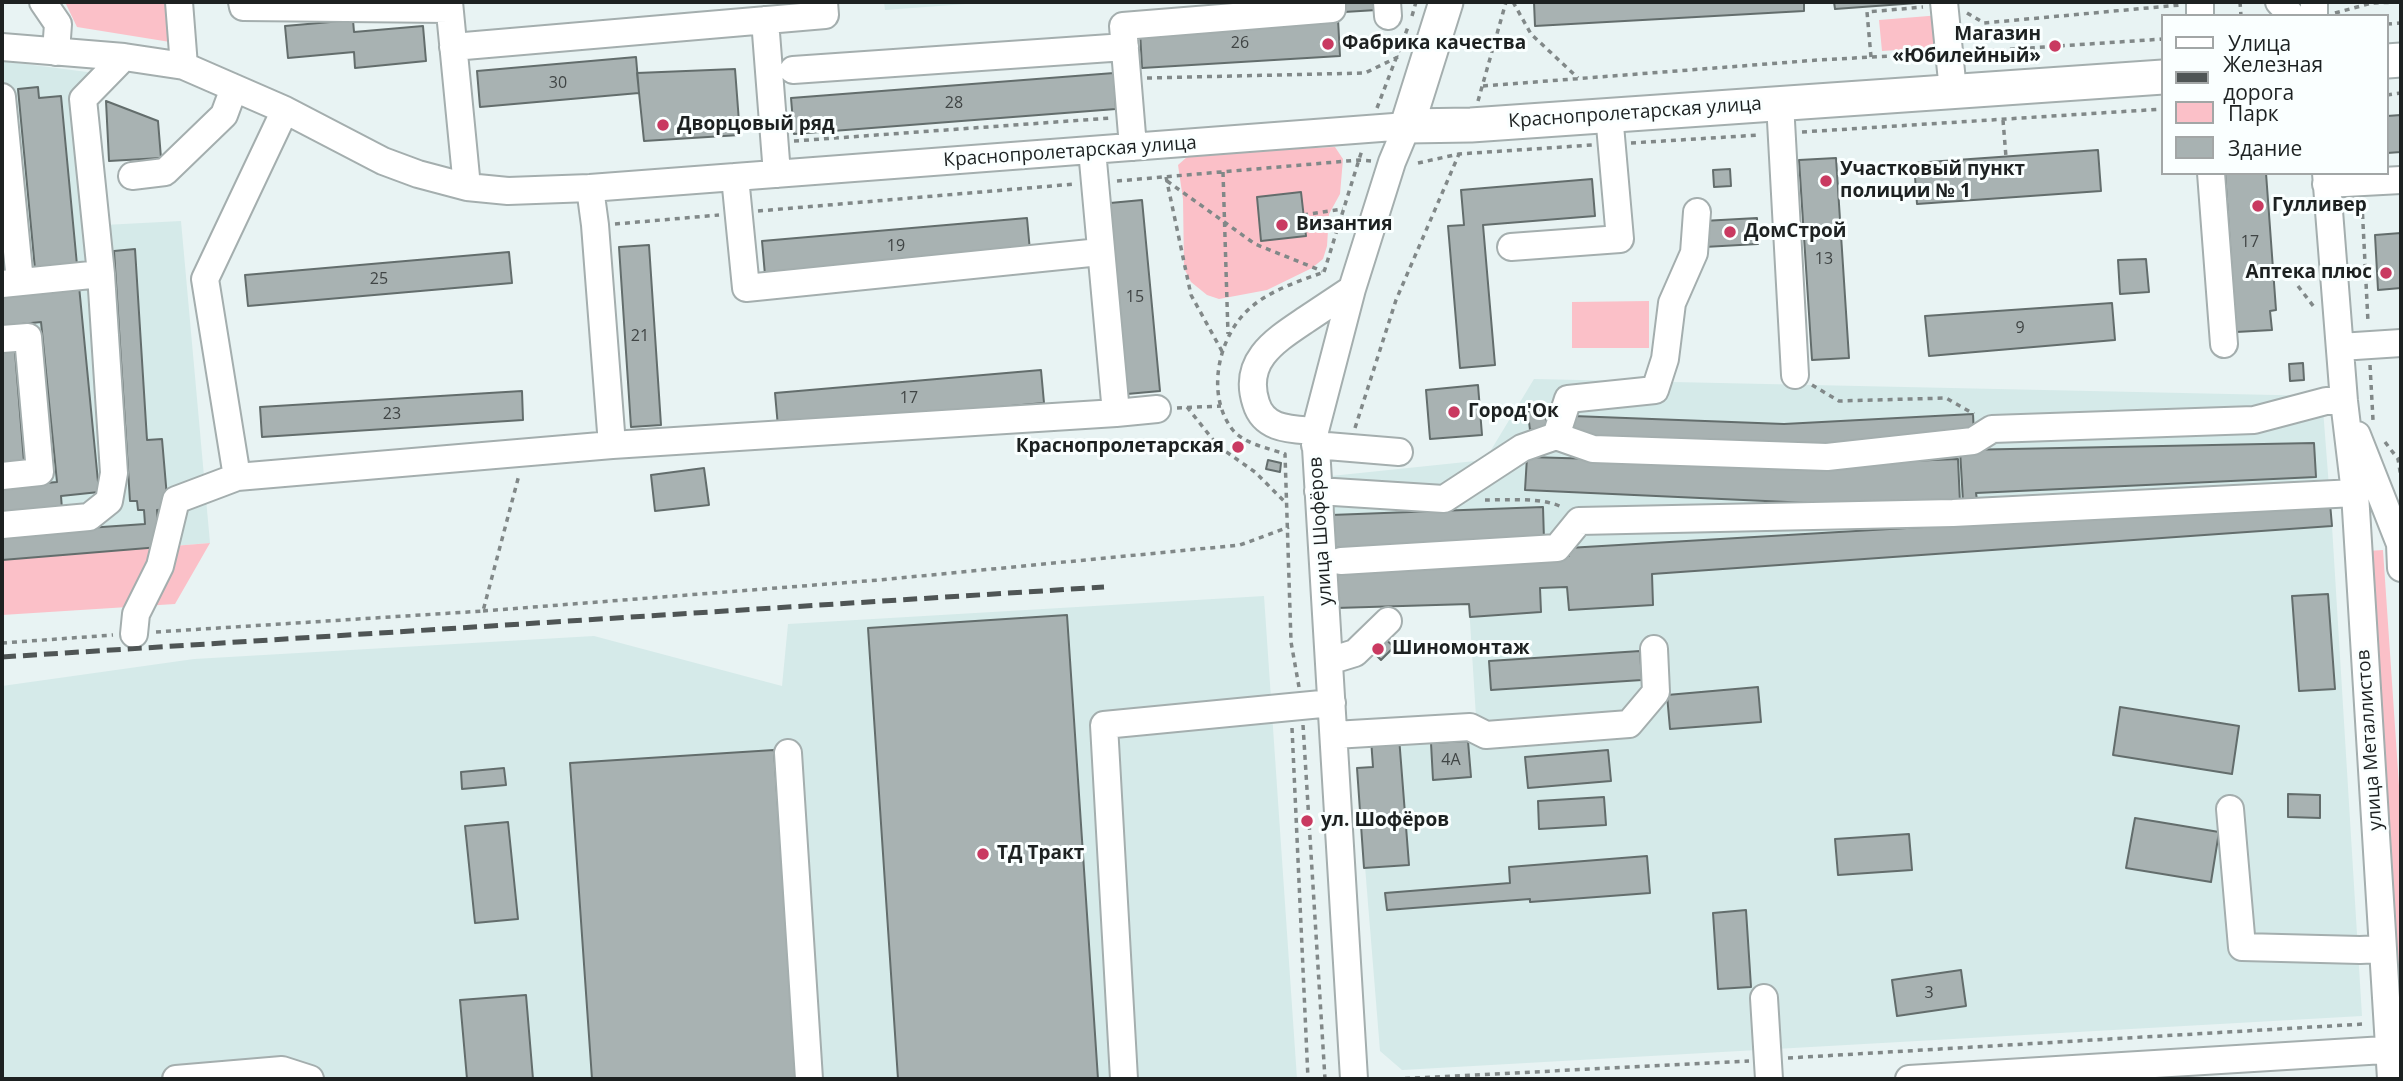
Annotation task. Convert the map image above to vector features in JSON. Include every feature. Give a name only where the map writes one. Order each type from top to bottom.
[{"type":"main road","name":"улица Шофёров","points":[[1407,126],[1446,2]]},
{"type":"main road","name":"Краснопролетарская улица","points":[[1407,126],[1611,129],[1780,118],[1953,91],[2162,77]]},
{"type":"street","points":[[43,2],[58,24],[56,52]]},
{"type":"street","points":[[179,2],[184,66]]},
{"type":"street","points":[[242,2],[243,7],[449,5],[467,187]]},
{"type":"street","points":[[453,47],[825,15],[824,2]]},
{"type":"street","points":[[1133,147],[1123,26],[1332,9],[1332,2]]},
{"type":"street","points":[[1953,91],[1948,53],[1955,7]]},
{"type":"street","points":[[765,20],[777,174]]},
{"type":"street","name":"Краснопролетарская улица","points":[[2,47],[124,57],[184,66],[285,110],[383,161],[467,187],[508,191],[590,188],[1407,126]]},
{"type":"street","points":[[793,70],[1125,47]]},
{"type":"street","points":[[2,525],[89,517],[109,501],[114,473],[101,274],[83,99],[124,57]]},
{"type":"street","points":[[132,176],[165,172],[224,115],[234,88]]},
{"type":"street","points":[[2,97],[11,283],[101,274]]},
{"type":"street","points":[[237,477],[205,279],[285,110]]},
{"type":"street","points":[[1780,118],[1795,375]]},
{"type":"street","name":"улица Шофёров","points":[[1354,1079],[1315,438],[1352,289],[1392,162],[1407,126]]},
{"type":"street","points":[[1511,247],[1620,239],[1611,129]]},
{"type":"street","points":[[1092,150],[1116,413]]},
{"type":"street","points":[[2211,175],[2224,344]]},
{"type":"street","points":[[735,177],[746,288],[1100,252]]},
{"type":"street","points":[[2326,179],[2361,182],[2401,180]]},
{"type":"street","name":"улица Металлистов","points":[[2326,179],[2344,401],[2355,493],[2383,949],[2395,1050],[2391,1079]]},
{"type":"street","points":[[590,188],[612,445]]},
{"type":"street","points":[[1556,436],[1568,399],[1655,390],[1665,359],[1672,303],[1694,253],[1697,212]]},
{"type":"street","points":[[1352,289],[1275,340],[1264,352],[1256,366],[1254,397],[1264,418],[1273,425],[1349,449],[1399,452]]},
{"type":"street","points":[[2,339],[28,337],[40,472],[2,476]]},
{"type":"street","points":[[2340,347],[2401,343]]},
{"type":"street","points":[[1318,491],[1444,499],[1522,448],[1556,436],[1593,449],[1827,457],[1973,441],[1992,429],[2254,419],[2326,401],[2344,401]]},
{"type":"street","name":"улица Металлистов","points":[[2344,401],[2401,552]]},
{"type":"street","points":[[134,634],[136,614],[160,566],[176,500],[237,477],[612,445],[1157,409]]},
{"type":"street","points":[[1341,561],[1558,548],[1579,521],[1953,513],[2355,493]]},
{"type":"street","points":[[1329,661],[1355,653],[1388,621]]},
{"type":"street","points":[[1334,735],[1470,727],[1486,735],[1629,724],[1656,692],[1654,649]]},
{"type":"street","points":[[1124,1079],[1104,725],[1332,702]]},
{"type":"street","points":[[788,753],[809,1079]]},
{"type":"street","points":[[2230,809],[2242,947],[2383,949]]},
{"type":"street","points":[[1764,998],[1768,1069]]},
{"type":"street","points":[[1909,1079],[2051,1075],[2395,1050]]},
{"type":"street","points":[[176,1079],[282,1070],[310,1079]]},
{"type":"path","points":[[1506,2],[1483,86],[1871,57],[2162,39]]},
{"type":"path","points":[[1513,2],[1531,34],[1578,78]]},
{"type":"path","points":[[1871,57],[1867,12],[1923,8],[1923,2]]},
{"type":"path","points":[[1955,7],[1984,23],[2200,2]]},
{"type":"path","points":[[2334,14],[2372,4],[2401,2]]},
{"type":"path","points":[[1128,79],[1365,73],[1398,57],[1375,113]]},
{"type":"path","points":[[1418,163],[1611,129],[1780,118],[2003,119],[2162,109]]},
{"type":"path","points":[[775,142],[1131,117]]},
{"type":"path","points":[[2003,119],[2006,157]]},
{"type":"path","points":[[1349,449],[1396,300],[1459,154]]},
{"type":"path","points":[[595,225],[1166,179],[1359,160],[1324,272],[1255,244],[1166,179]]},
{"type":"path","points":[[1223,172],[1228,336]]},
{"type":"path","points":[[1166,179],[1191,295],[1223,353]]},
{"type":"path","points":[[2361,182],[2373,427]]},
{"type":"path","points":[[1303,215],[1344,209]]},
{"type":"path","points":[[1795,375],[1839,401],[1946,398],[2000,429]]},
{"type":"path","points":[[1157,409],[1221,406]]},
{"type":"path","points":[[1187,407],[1218,446],[1255,472],[1287,505]]},
{"type":"path","points":[[2382,438],[2400,460],[2401,477]]},
{"type":"path","points":[[483,611],[525,453]]},
{"type":"path","points":[[1285,454],[1291,642],[1325,1079]]},
{"type":"path","points":[[1483,500],[1534,501],[1560,505],[1579,521]]},
{"type":"path","points":[[2,643],[483,611],[879,580],[1240,545],[1289,527]]},
{"type":"path","points":[[1296,706],[1308,1079]]},
{"type":"path","points":[[1395,1079],[1768,1069],[2364,1024]]},
{"type":"shaded area","points":[[884,2],[993,2],[885,10]]},
{"type":"shaded area","points":[[2,61],[95,73],[104,225],[181,221],[210,543],[2,560]]},
{"type":"shaded area","points":[[1534,379],[2322,396],[2362,1016],[1402,1070],[1380,1051],[1357,768],[1373,767],[1371,739],[1477,733],[1469,605],[1336,608],[1331,476],[1485,460]]},
{"type":"shaded area","points":[[1264,596],[1297,1079],[2,1079],[2,686],[194,659],[594,636],[782,686],[788,624]]},
{"type":"green space","points":[[65,2],[165,2],[170,42],[77,27]]},
{"type":"green space","points":[[1941,15],[1943,47],[1882,51],[1879,20]]},
{"type":"green space","points":[[1335,147],[1343,159],[1340,194],[1329,214],[1327,246],[1323,259],[1312,268],[1267,290],[1219,299],[1207,295],[1191,282],[1184,268],[1183,199],[1178,165],[1187,157],[1198,153]]},
{"type":"green space","points":[[1649,301],[1649,348],[1572,348],[1572,302]]},
{"type":"green space","points":[[210,543],[175,604],[2,615],[2,560]]},
{"type":"green space","points":[[2383,550],[2401,815],[2400,1011],[2367,551]]},
{"type":"building","points":[[1343,2],[1376,2],[1377,10],[1344,12]]},
{"type":"building","points":[[1534,2],[1804,2],[1804,11],[1535,26]]},
{"type":"building","points":[[1834,2],[1917,2],[1917,3],[1835,9]]},
{"type":"building","points":[[1338,19],[1340,56],[1142,68],[1140,31]]},
{"type":"building","points":[[353,20],[354,32],[423,26],[426,61],[355,68],[354,52],[288,58],[285,26]]},
{"type":"building","points":[[636,57],[639,93],[480,107],[477,71]]},
{"type":"building","points":[[735,69],[740,135],[644,141],[637,73]]},
{"type":"building","points":[[1114,73],[1116,109],[794,134],[791,98]]},
{"type":"building","points":[[38,87],[39,98],[61,96],[77,265],[35,269],[18,89]]},
{"type":"building","points":[[106,101],[158,121],[161,158],[109,161]]},
{"type":"building","points":[[2401,115],[2401,152],[2389,153],[2389,116]]},
{"type":"building","points":[[2098,150],[2101,191],[1917,204],[1914,163]]},
{"type":"building","points":[[1836,158],[1849,358],[1812,360],[1799,160]]},
{"type":"building","points":[[1730,169],[1731,186],[1714,187],[1713,170]]},
{"type":"building","points":[[2225,175],[2266,175],[2276,310],[2270,311],[2272,330],[2236,332]]},
{"type":"building","points":[[1592,179],[1595,216],[1483,225],[1495,365],[1460,368],[1448,226],[1464,225],[1461,190]]},
{"type":"building","name":"Византия","points":[[1301,192],[1306,236],[1261,241],[1257,197]]},
{"type":"building","points":[[1142,200],[1160,391],[1127,394],[1110,203]]},
{"type":"building","points":[[1027,218],[1030,251],[765,275],[762,241]]},
{"type":"building","name":"ДомСтрой","points":[[1757,218],[1758,244],[1704,247],[1703,221]]},
{"type":"building","points":[[2,221],[8,273],[2,274]]},
{"type":"building","points":[[2401,233],[2401,288],[2378,290],[2375,235]]},
{"type":"building","points":[[649,245],[661,425],[631,427],[619,247]]},
{"type":"building","points":[[135,249],[147,440],[162,439],[168,509],[157,510],[160,547],[2,560],[2,534],[145,524],[144,510],[138,510],[137,501],[130,501],[114,251]]},
{"type":"building","points":[[509,252],[512,283],[248,306],[245,275]]},
{"type":"building","points":[[2146,259],[2149,292],[2120,294],[2118,260]]},
{"type":"building","points":[[79,286],[99,492],[61,496],[62,509],[2,515],[2,487],[57,482],[41,322],[2,326],[2,294]]},
{"type":"building","points":[[2112,303],[2115,340],[1929,356],[1925,316]]},
{"type":"building","points":[[15,351],[24,462],[2,464],[2,352]]},
{"type":"building","points":[[2303,363],[2304,380],[2290,381],[2289,364]]},
{"type":"building","points":[[1041,370],[1044,403],[778,427],[775,393]]},
{"type":"building","name":"Город'Ок","points":[[1478,385],[1482,435],[1430,439],[1426,390]]},
{"type":"building","points":[[522,391],[523,420],[262,437],[260,407]]},
{"type":"building","points":[[1544,403],[1547,428],[1530,430],[1527,405]]},
{"type":"building","points":[[1973,414],[1974,435],[1783,446],[1572,439],[1573,416],[1784,424]]},
{"type":"building","points":[[2314,443],[2316,477],[1976,493],[1977,500],[1963,501],[1960,450]]},
{"type":"building","points":[[1527,457],[1807,465],[1958,459],[1960,503],[1809,503],[1525,490]]},
{"type":"building","points":[[1268,460],[1281,463],[1280,472],[1266,469]]},
{"type":"building","points":[[704,468],[709,505],[655,511],[651,475]]},
{"type":"building","points":[[2330,503],[2332,526],[1652,574],[1653,605],[1569,610],[1567,587],[1540,588],[1541,612],[1470,617],[1469,604],[1336,608],[1333,571],[1569,556],[1568,548]]},
{"type":"building","points":[[1543,507],[1544,540],[1333,548],[1331,515]]},
{"type":"building","points":[[2328,594],[2335,689],[2299,691],[2292,596]]},
{"type":"building","name":"ТД Тракт","points":[[1067,615],[1098,1079],[898,1079],[868,628]]},
{"type":"building","points":[[1381,635],[1394,647],[1381,660],[1369,648]]},
{"type":"building","points":[[1640,651],[1642,680],[1491,690],[1489,661]]},
{"type":"building","points":[[1758,687],[1761,722],[1670,729],[1667,695]]},
{"type":"building","points":[[2120,707],[2239,726],[2232,774],[2113,755]]},
{"type":"building","points":[[1399,737],[1409,865],[1364,868],[1357,768],[1373,767],[1371,739]]},
{"type":"building","points":[[1468,741],[1471,777],[1433,780],[1431,743]]},
{"type":"building","points":[[774,750],[797,1079],[592,1079],[570,763]]},
{"type":"building","points":[[1608,750],[1611,781],[1528,788],[1525,757]]},
{"type":"building","points":[[504,768],[506,785],[462,789],[461,772]]},
{"type":"building","points":[[2288,794],[2320,795],[2320,818],[2288,817]]},
{"type":"building","points":[[1604,797],[1606,825],[1539,829],[1538,801]]},
{"type":"building","points":[[2135,818],[2219,832],[2211,882],[2126,868]]},
{"type":"building","points":[[508,822],[518,919],[475,923],[465,826]]},
{"type":"building","points":[[1909,834],[1912,870],[1838,875],[1835,839]]},
{"type":"building","points":[[1647,856],[1650,893],[1387,910],[1385,893],[1510,883],[1509,867]]},
{"type":"building","points":[[1746,910],[1751,987],[1718,989],[1713,913]]},
{"type":"building","points":[[1961,970],[1966,1006],[1897,1016],[1892,980]]},
{"type":"building","points":[[526,995],[533,1079],[467,1079],[460,1000]]},
{"type":"railway","points":[[2,657],[1104,587]]},
{"type":"place","name":"Фабрика качества","points":[[1328,44]]},
{"type":"place","name":"Магазин «Юбилейный»","points":[[2055,46]]},
{"type":"place","name":"Дворцовый ряд","points":[[663,125]]},
{"type":"place","name":"Участковый пункт полиции № 1","points":[[1826,181]]},
{"type":"place","name":"Гулливер","points":[[2258,206]]},
{"type":"place","name":"Византия","points":[[1282,225]]},
{"type":"place","name":"ДомСтрой","points":[[1730,232]]},
{"type":"place","name":"Аптека плюс","points":[[2386,273]]},
{"type":"place","name":"Город'Ок","points":[[1454,412]]},
{"type":"place","name":"Краснопролетарская","points":[[1238,447]]},
{"type":"place","name":"Шиномонтаж","points":[[1378,649]]},
{"type":"place","name":"ул. Шофёров","points":[[1307,821]]},
{"type":"place","name":"ТД Тракт","points":[[983,854]]}]
